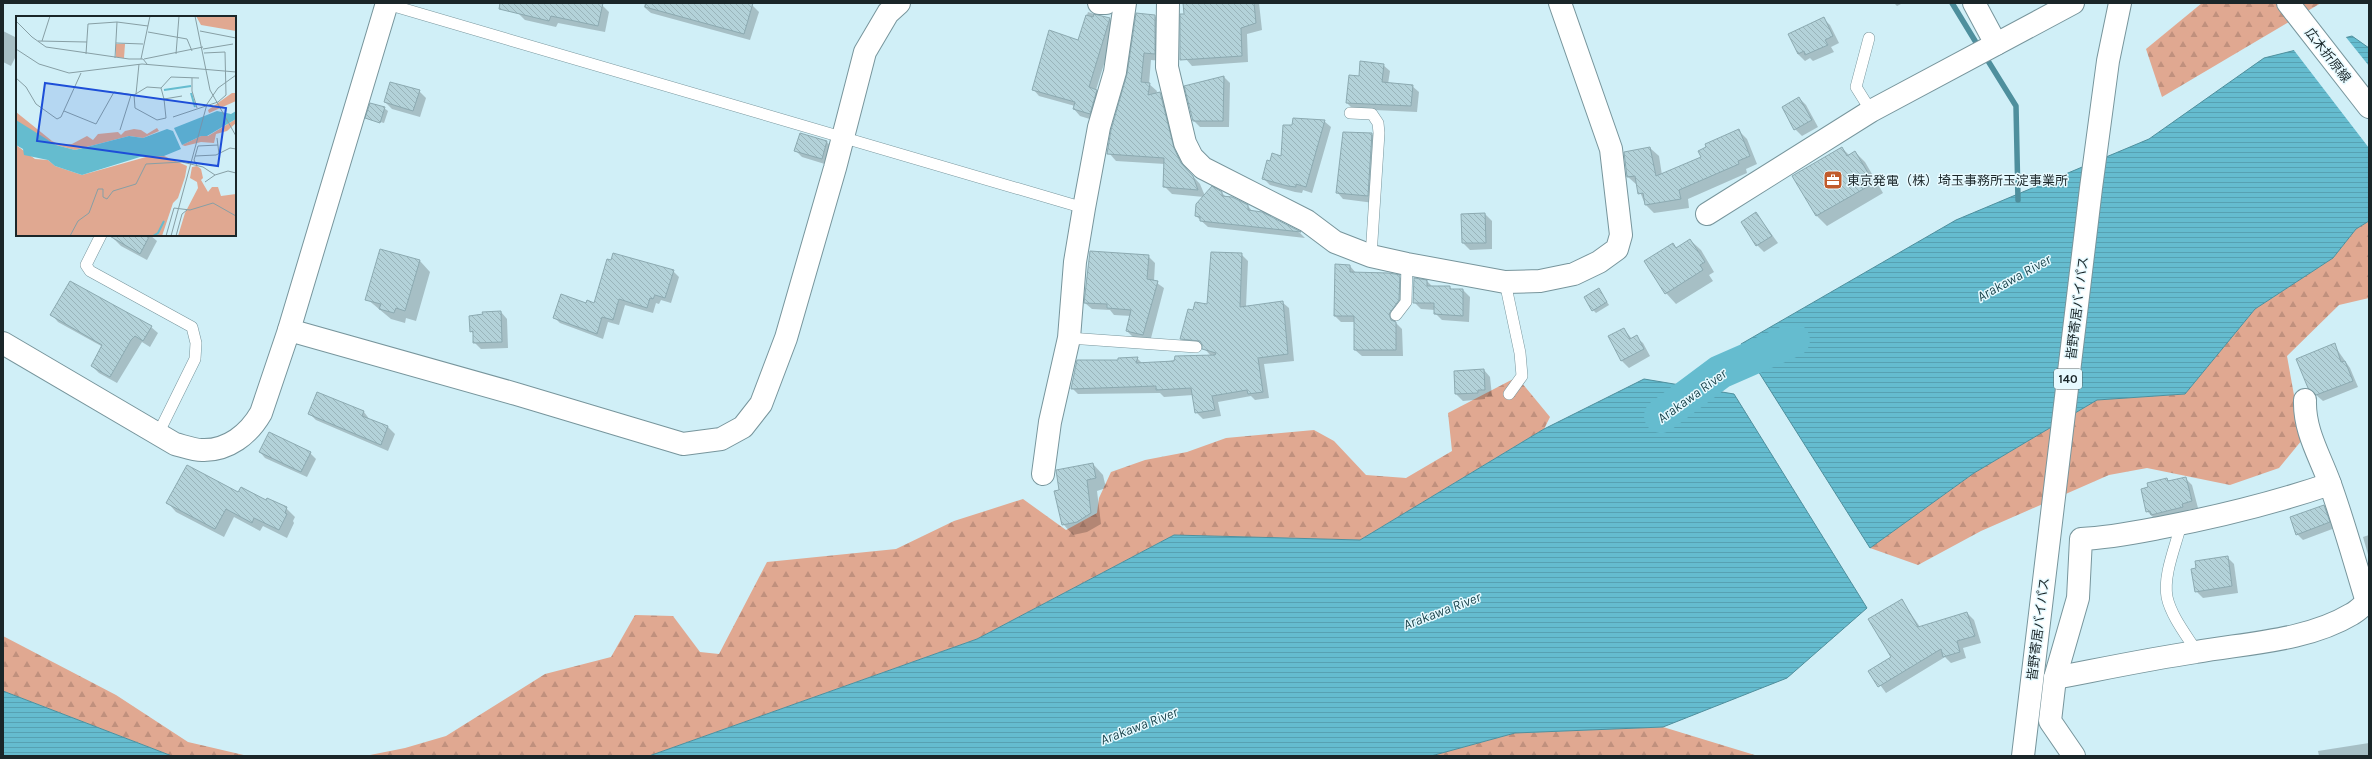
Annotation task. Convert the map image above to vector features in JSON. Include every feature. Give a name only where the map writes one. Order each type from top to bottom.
[{"type":"main road","points":[[3,343],[175,444],[201,450],[213,450],[230,444],[243,435],[254,425],[261,413],[288,330],[387,3]]},
{"type":"main road","points":[[288,330],[516,394],[683,444],[721,439],[743,427],[761,404],[786,338],[865,52],[888,14],[899,3]]},
{"type":"main road","points":[[1099,3],[1106,3]]},
{"type":"main road","points":[[1043,474],[1050,422],[1069,338],[1075,262],[1084,208],[1099,127],[1115,72],[1125,3]]},
{"type":"main road","points":[[1168,3],[1167,67],[1186,143],[1192,157],[1204,168],[1307,221],[1335,242],[1371,256],[1505,282],[1540,281],[1574,274],[1599,262],[1617,249],[1622,235],[1611,149],[1560,3]]},
{"type":"main road","points":[[1974,3],[1996,44]]},
{"type":"main road","points":[[1707,214],[1871,111],[2073,3]]},
{"type":"main road","name":"皆野寄居バイパス","points":[[2023,756],[2093,172],[2108,61],[2120,3]]},
{"type":"main road","name":"広木折原線","points":[[2288,3],[2369,107]]},
{"type":"main road","points":[[2055,678],[2197,652],[2237,647],[2302,633],[2334,624],[2354,614],[2368,601],[2330,484],[2311,440],[2304,416],[2305,400]]},
{"type":"main road","points":[[2074,756],[2050,721],[2055,678],[2078,598],[2081,539],[2117,536],[2181,524],[2279,501],[2330,484]]},
{"type":"lane","points":[[387,3],[1084,208]]},
{"type":"lane","points":[[1869,38],[1856,87],[1871,111]]},
{"type":"lane","points":[[1350,113],[1372,114],[1378,123],[1379,133],[1371,256]]},
{"type":"lane","points":[[100,236],[86,265],[90,271],[192,327],[195,337],[195,359],[158,434]]},
{"type":"lane","points":[[1396,315],[1406,302],[1407,264]]},
{"type":"lane","points":[[1505,282],[1520,353],[1522,376],[1509,394]]},
{"type":"lane","points":[[1069,338],[1196,347]]},
{"type":"lane","points":[[2181,524],[2167,580],[2167,597],[2171,609],[2197,652]]},
{"type":"green space","points":[[2202,3],[2321,3],[2162,97],[2146,49]]},
{"type":"green space","points":[[2369,221],[2369,298],[2339,305],[2287,356],[2302,440],[2279,468],[2230,485],[2147,468],[2109,475],[1981,531],[1918,565],[1870,548],[1974,473],[2097,400],[2185,394],[2255,309],[2333,258],[2356,229]]},
{"type":"green space","points":[[1517,377],[1550,417],[1544,429],[1360,540],[1174,535],[977,639],[649,756],[365,756],[405,748],[446,736],[545,674],[611,657],[635,615],[673,616],[700,652],[719,654],[767,562],[896,549],[954,521],[1023,499],[1066,530],[1097,513],[1099,498],[1111,472],[1145,460],[1187,452],[1226,438],[1314,430],[1334,441],[1366,475],[1406,478],[1452,451],[1448,413]]},
{"type":"green space","points":[[3,636],[116,695],[188,742],[248,756],[172,756],[3,691]]},
{"type":"green space","points":[[1663,727],[1758,756],[1431,756],[1515,733]]},
{"type":"water","points":[[2352,36],[2369,48],[2369,221],[2356,229],[2333,258],[2255,309],[2185,394],[2097,400],[1974,473],[1870,548],[1741,344],[1956,220],[2149,139],[2264,58]]},
{"type":"water","points":[[1644,379],[1734,394],[1867,608],[1787,678],[1663,727],[1515,733],[1431,756],[649,756],[977,639],[1174,535],[1360,540],[1544,429]]},
{"type":"water","points":[[3,691],[172,756],[3,756]]},
{"type":"pier","points":[[2345,36],[2369,66],[2369,148],[2293,49]]},
{"type":"building","points":[[500,3],[603,3],[598,26],[551,16],[549,21],[499,9]]},
{"type":"building","points":[[646,3],[753,3],[744,34],[645,7]]},
{"type":"building","points":[[1183,3],[1254,3],[1256,23],[1241,28],[1242,56],[1180,60],[1180,14],[1184,14]]},
{"type":"building","points":[[1136,13],[1155,15],[1155,54],[1144,53],[1141,82],[1150,83],[1148,95],[1160,92],[1174,148],[1181,163],[1193,176],[1198,190],[1163,187],[1164,158],[1107,154],[1111,130],[1127,74]]},
{"type":"building","points":[[1094,14],[1110,18],[1089,87],[1097,90],[1090,114],[1073,109],[1075,102],[1032,90],[1049,30],[1078,40],[1086,15],[1093,17]]},
{"type":"building","points":[[1824,17],[1833,36],[1825,40],[1828,45],[1805,55],[1804,51],[1798,54],[1788,34]]},
{"type":"building","points":[[1360,61],[1384,64],[1382,82],[1413,85],[1411,106],[1346,103],[1349,75],[1359,76]]},
{"type":"building","points":[[1224,76],[1223,121],[1193,121],[1184,86]]},
{"type":"building","points":[[390,82],[420,90],[413,111],[384,102]]},
{"type":"building","points":[[1799,97],[1812,120],[1794,130],[1782,107]]},
{"type":"building","points":[[370,103],[385,107],[380,123],[365,118]]},
{"type":"building","points":[[1293,118],[1325,120],[1306,187],[1296,184],[1296,187],[1288,186],[1262,179],[1267,160],[1270,161],[1272,153],[1281,156],[1283,125],[1292,125]]},
{"type":"building","points":[[1739,129],[1750,156],[1738,161],[1739,164],[1679,190],[1681,199],[1645,205],[1643,193],[1638,194],[1635,176],[1627,177],[1624,152],[1650,147],[1656,176],[1701,157],[1698,151],[1706,147],[1705,144]]},
{"type":"building","points":[[1343,132],[1372,133],[1368,196],[1336,193]]},
{"type":"building","points":[[800,133],[827,141],[822,159],[794,151]]},
{"type":"building","name":"東京発電（株）埼玉事務所玉淀事業所","points":[[1842,147],[1847,156],[1855,151],[1874,183],[1816,216],[1792,176]]},
{"type":"building","points":[[1212,186],[1222,192],[1222,196],[1232,197],[1248,205],[1248,210],[1262,212],[1301,232],[1200,221],[1200,217],[1195,216],[1196,204]]},
{"type":"building","points":[[1756,212],[1772,236],[1756,246],[1741,222]]},
{"type":"building","points":[[1485,213],[1486,243],[1462,243],[1461,214]]},
{"type":"building","points":[[110,236],[149,236],[140,254]]},
{"type":"building","points":[[1690,239],[1705,262],[1700,265],[1703,270],[1665,294],[1644,261],[1673,243],[1676,248]]},
{"type":"building","points":[[380,249],[420,260],[405,311],[396,308],[394,313],[379,309],[381,304],[365,300]]},
{"type":"building","points":[[1090,251],[1149,255],[1147,279],[1158,281],[1143,335],[1126,331],[1131,310],[1107,308],[1107,304],[1084,303]]},
{"type":"building","points":[[1211,252],[1242,253],[1240,307],[1283,301],[1288,354],[1258,358],[1263,392],[1248,394],[1247,390],[1212,396],[1215,410],[1195,413],[1191,388],[1156,390],[1156,386],[1071,389],[1077,360],[1118,360],[1118,358],[1138,357],[1136,363],[1174,361],[1175,356],[1215,355],[1216,353],[1202,349],[1202,344],[1200,341],[1180,339],[1188,309],[1193,310],[1195,302],[1207,304]]},
{"type":"building","points":[[613,253],[674,270],[665,298],[655,295],[653,299],[650,298],[647,308],[619,299],[613,320],[602,317],[597,334],[553,318],[561,294],[586,303],[587,300],[594,303],[607,259],[611,260]]},
{"type":"building","points":[[1335,264],[1350,265],[1350,272],[1389,273],[1400,275],[1399,300],[1389,314],[1391,320],[1396,322],[1396,350],[1354,350],[1354,316],[1334,316]]},
{"type":"building","points":[[1414,278],[1427,280],[1427,286],[1450,286],[1450,289],[1463,289],[1463,316],[1434,314],[1434,303],[1413,303]]},
{"type":"building","points":[[70,281],[152,326],[143,341],[135,336],[131,340],[110,377],[91,366],[102,345],[50,315]]},
{"type":"building","points":[[1599,288],[1607,302],[1592,311],[1584,297]]},
{"type":"building","points":[[501,311],[502,342],[473,343],[473,331],[470,332],[469,316],[483,314],[482,312]]},
{"type":"building","points":[[1624,328],[1630,339],[1637,335],[1644,349],[1621,361],[1608,336]]},
{"type":"building","points":[[2335,343],[2341,362],[2345,361],[2353,381],[2316,395],[2308,388],[2296,359]]},
{"type":"building","points":[[1484,369],[1485,390],[1478,390],[1478,393],[1455,394],[1454,371]]},
{"type":"building","points":[[317,392],[364,411],[362,416],[388,426],[381,445],[308,414]]},
{"type":"building","points":[[269,432],[311,452],[301,472],[259,452]]},
{"type":"building","points":[[1093,463],[1096,478],[1087,480],[1091,513],[1077,522],[1062,525],[1054,491],[1059,490],[1056,470]]},
{"type":"building","points":[[187,465],[238,492],[241,487],[266,500],[267,498],[287,507],[285,513],[287,514],[279,530],[254,518],[252,523],[226,509],[215,529],[166,503]]},
{"type":"building","points":[[2186,477],[2192,501],[2182,504],[2183,507],[2151,515],[2150,511],[2146,512],[2141,489],[2148,487],[2147,483],[2167,478],[2168,481]]},
{"type":"building","points":[[2324,505],[2330,522],[2296,535],[2290,517]]},
{"type":"building","points":[[2228,556],[2232,586],[2195,592],[2191,569],[2196,568],[2195,561]]},
{"type":"building","points":[[1902,599],[1918,627],[1967,612],[1975,636],[1957,641],[1960,652],[1943,657],[1941,649],[1878,687],[1868,671],[1891,657],[1868,619]]},
{"type":"waterway","points":[[1952,3],[1980,49]]},
{"type":"waterway","points":[[1985,56],[2016,106],[2018,200]]},
{"type":"waterway","name":"Arakawa River","points":[[1661,416],[1720,372],[1793,340]]},
{"type":"place","name":"東京発電（株）埼玉事務所玉淀事業所","points":[[1833,180]]}]
